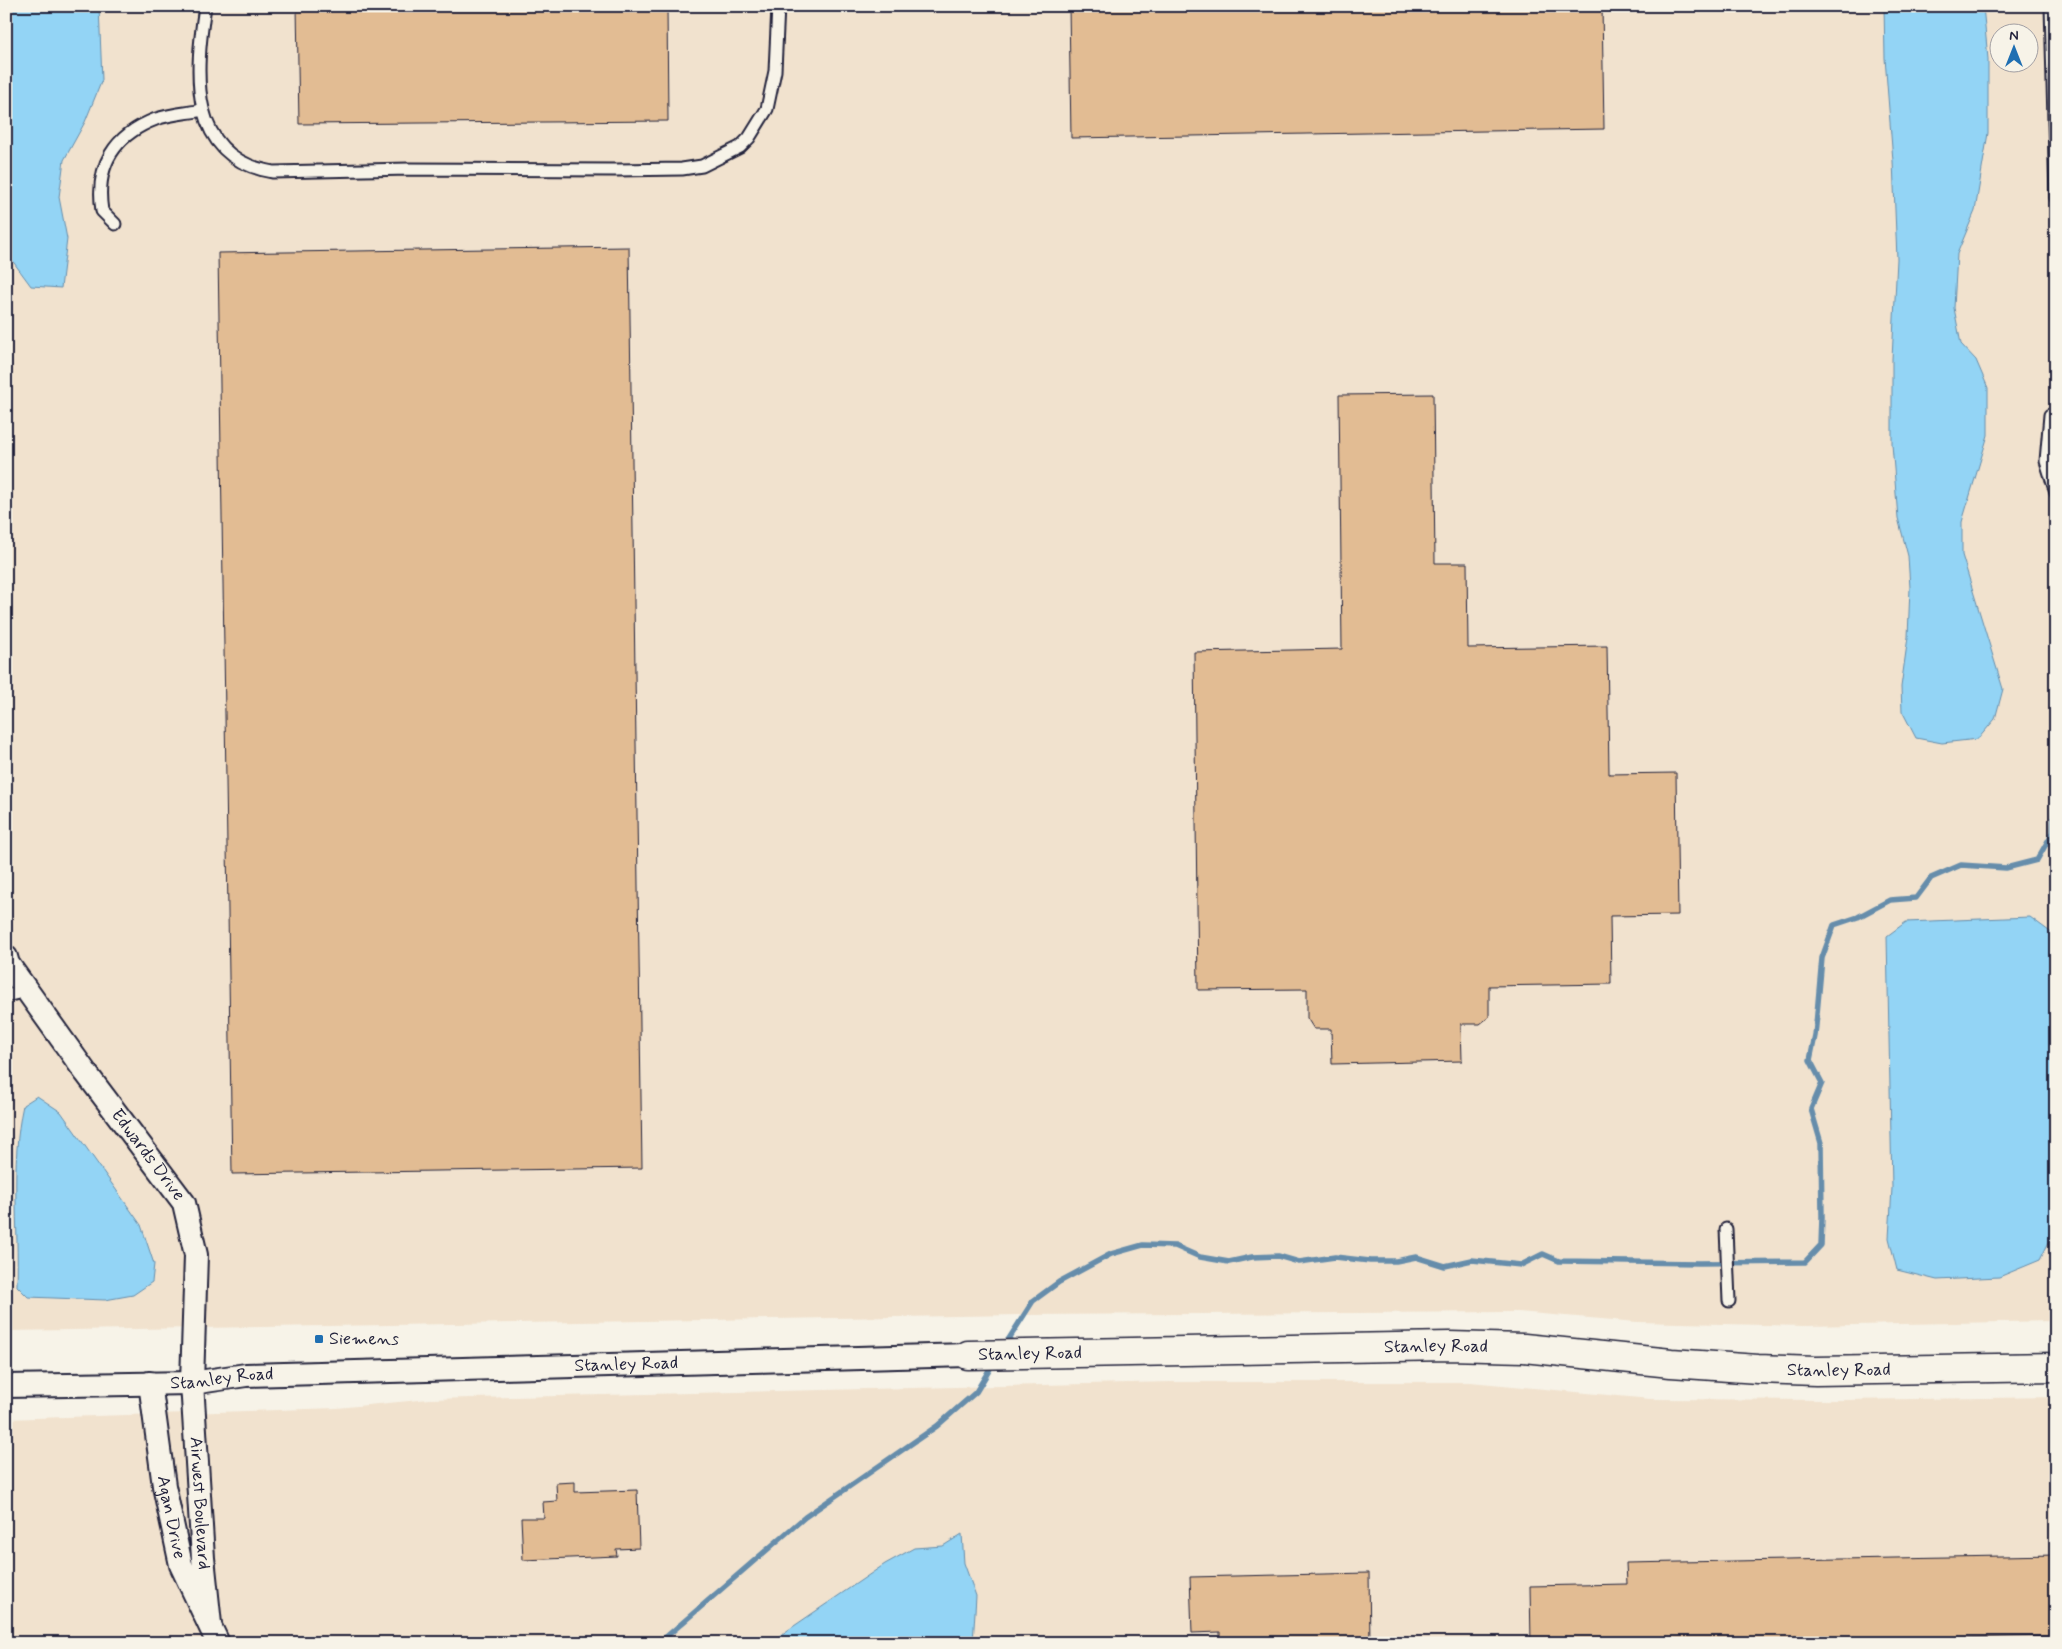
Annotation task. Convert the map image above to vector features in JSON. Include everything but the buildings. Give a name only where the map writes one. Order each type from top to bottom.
[{"type":"street","name":"Edwards Drive","points":[[6,957],[17,993],[86,1073],[184,1203],[196,1255],[192,1383]]},
{"type":"street","name":"Stanley Road","points":[[6,1386],[192,1383],[256,1375],[1031,1353],[1449,1346],[1524,1348],[1671,1363],[1816,1371],[2056,1366]]},
{"type":"street","name":"Agan Drive","points":[[150,1383],[164,1486],[181,1564],[214,1633]]},
{"type":"street","name":"Airwest Boulevard","points":[[192,1383],[203,1558],[214,1633]]},
{"type":"lane","points":[[205,6],[201,36],[200,86],[203,110],[210,132],[219,146],[239,162],[255,169],[273,172],[409,169],[617,170],[682,169],[702,166],[740,146],[749,138],[767,109],[775,71],[778,6]]},
{"type":"lane","points":[[2051,6],[2056,198]]},
{"type":"lane","points":[[115,224],[102,211],[101,193],[104,169],[120,139],[158,118],[203,110]]},
{"type":"lane","points":[[2056,413],[2050,415],[2046,461],[2056,493]]},
{"type":"lane","points":[[1726,1229],[1729,1302]]},
{"type":"shaded area","points":[[6,6],[2056,6],[2056,1321],[1805,1326],[1637,1322],[1518,1312],[1020,1315],[6,1331]]},
{"type":"shaded area","points":[[1172,1382],[1470,1382],[1650,1399],[1843,1400],[2056,1397],[2056,1643],[6,1643],[6,1419],[337,1408],[429,1399]]},
{"type":"water","points":[[6,6],[99,6],[102,80],[85,122],[64,160],[59,197],[67,239],[61,288],[31,286],[6,252]]},
{"type":"water","points":[[1884,6],[1983,6],[1988,59],[1988,133],[1975,211],[1957,254],[1954,308],[1961,344],[1976,360],[1988,388],[1988,435],[1962,522],[1962,555],[2003,689],[1995,719],[1978,739],[1942,743],[1916,738],[1902,711],[1901,687],[1908,637],[1910,588],[1908,556],[1898,518],[1892,444],[1892,359],[1897,259],[1893,161],[1885,58]]},
{"type":"water","points":[[2030,917],[2053,934],[2056,1228],[2040,1260],[1999,1277],[1937,1280],[1897,1270],[1889,1238],[1892,1188],[1887,936],[1906,922]]},
{"type":"water","points":[[37,1096],[61,1112],[141,1225],[154,1264],[152,1282],[133,1295],[105,1300],[28,1297],[17,1286],[16,1173],[19,1128],[23,1105]]},
{"type":"water","points":[[962,1534],[964,1563],[976,1596],[973,1643],[769,1643],[885,1564],[914,1548],[943,1546]]},
{"type":"waterway","points":[[1005,1345],[1033,1301],[1059,1282],[1111,1254],[1143,1245],[1175,1246],[1200,1257],[1229,1262],[1252,1257],[1278,1256],[1299,1262],[1335,1257],[1370,1261],[1396,1261],[1416,1257],[1445,1266],[1472,1260],[1521,1265],[1543,1254],[1559,1261],[1805,1262],[1821,1245],[1821,1143],[1811,1109],[1822,1083],[1810,1060],[1815,1036],[1822,958],[1834,925],[1858,917],[1890,900],[1916,898],[1931,878],[1961,865],[2006,868],[2037,860],[2053,832],[2056,735]]},
{"type":"waterway","points":[[659,1643],[805,1517],[937,1426],[976,1392],[994,1362]]},
{"type":"place","name":"Siemens","points":[[319,1339]]}]
